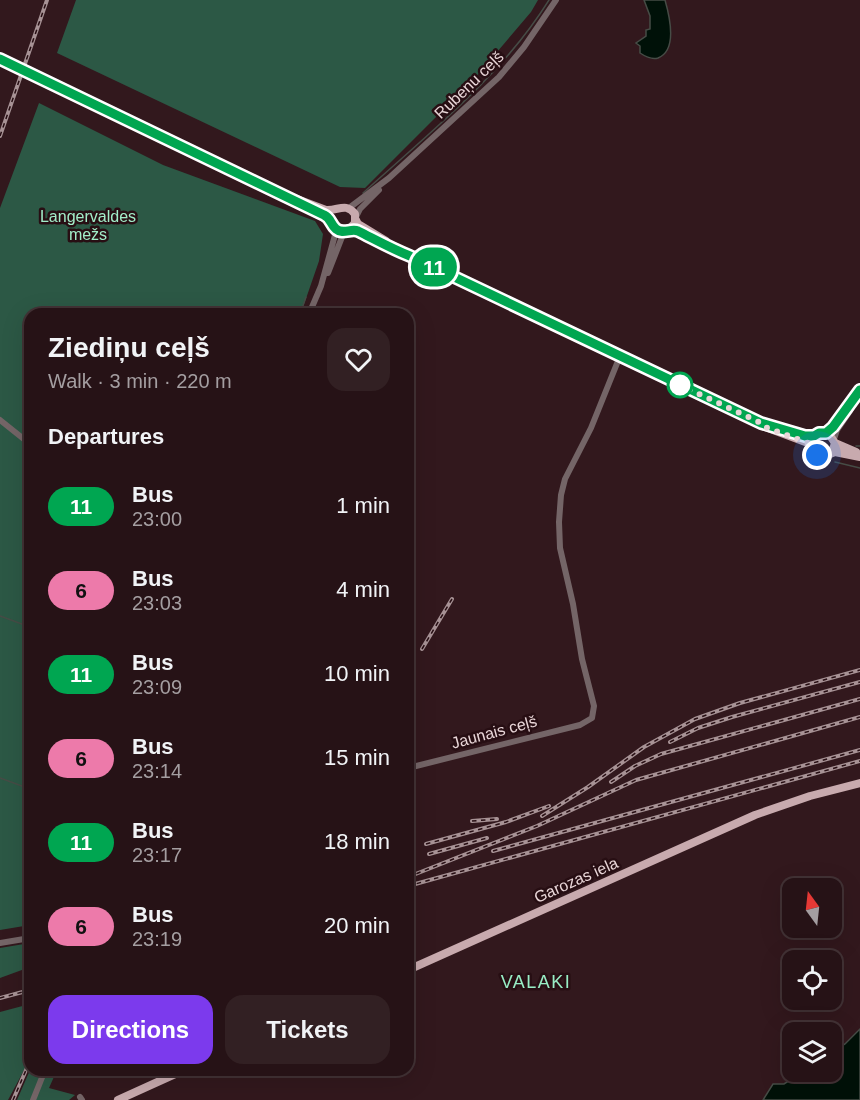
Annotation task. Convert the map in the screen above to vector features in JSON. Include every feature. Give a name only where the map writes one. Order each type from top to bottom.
[{"type":"main road","points":[[0,59],[324,215],[331,220],[335,228],[358,231],[761,423],[805,436],[826,433],[834,441],[860,455]]},
{"type":"main road","points":[[273,190],[326,210],[349,208],[358,224],[410,256]]},
{"type":"main road","points":[[331,220],[335,210]]},
{"type":"main road","points":[[347,231],[356,219]]},
{"type":"main road","points":[[761,423],[765,427],[811,446]]},
{"type":"main road","points":[[814,436],[811,446],[817,455],[825,456],[832,453],[860,455]]},
{"type":"main road","points":[[832,453],[834,441]]},
{"type":"main road","name":"Garozas iela","points":[[414,967],[755,815],[810,796],[860,783]]},
{"type":"main road","points":[[118,1100],[171,1076]]},
{"type":"street","name":"Rubeņu ceļš","points":[[349,208],[389,178],[499,77],[524,47],[556,0]]},
{"type":"street","name":"Rubeņu ceļš","points":[[356,219],[360,208],[389,178]]},
{"type":"street","points":[[312,308],[321,286],[335,228]]},
{"type":"street","points":[[321,286],[347,231]]},
{"type":"street","name":"Jaunais ceļš","points":[[414,767],[587,722],[594,712],[593,698],[582,659],[562,556],[559,522],[565,479],[591,429],[620,356]]},
{"type":"street","points":[[834,441],[860,390]]},
{"type":"street","points":[[826,433],[856,399]]},
{"type":"street","points":[[0,420],[24,439]]},
{"type":"street","points":[[0,943],[24,939]]},
{"type":"street","points":[[33,1100],[43,1076]]},
{"type":"green space","points":[[76,0],[538,0],[531,12],[475,78],[365,188],[340,187],[57,53]]},
{"type":"green space","name":"Langervaldes mežs","points":[[39,103],[163,165],[315,221],[323,234],[319,261],[303,308],[24,308],[24,926],[0,930],[0,208]]},
{"type":"green space","points":[[24,944],[24,969],[0,978],[0,948]]},
{"type":"green space","points":[[24,1006],[24,1070],[8,1100],[0,1100],[0,1012]]},
{"type":"green space","points":[[27,1076],[54,1076],[49,1088],[75,1095],[69,1100],[17,1100]]},
{"type":"shaded area","points":[[644,0],[665,0],[668,14],[670,40],[668,48],[656,59],[640,53],[640,46],[636,43],[646,36],[646,30],[650,29],[650,16]]},
{"type":"shaded area","points":[[860,1029],[860,1100],[763,1100],[773,1084],[842,1082],[842,1046]]},
{"type":"waterway","points":[[363,193],[463,103],[509,54],[549,0]]},
{"type":"waterway","points":[[302,308],[306,297]]},
{"type":"waterway","points":[[835,462],[860,468]]},
{"type":"waterway","points":[[0,616],[24,625]]},
{"type":"waterway","points":[[0,778],[24,787]]},
{"type":"railway","points":[[0,136],[47,0]]},
{"type":"railway","points":[[422,649],[452,599]]},
{"type":"railway","points":[[542,816],[644,747],[695,719],[740,703],[860,670]]},
{"type":"railway","points":[[670,742],[698,728],[732,717],[860,682]]},
{"type":"railway","points":[[611,782],[635,766],[661,754],[860,699]]},
{"type":"railway","points":[[414,875],[537,826],[636,780],[860,717]]},
{"type":"railway","points":[[493,851],[860,750]]},
{"type":"railway","points":[[414,884],[860,761]]},
{"type":"railway","points":[[426,844],[506,822],[549,806]]},
{"type":"railway","points":[[472,821],[497,819]]},
{"type":"railway","points":[[429,854],[487,838]]},
{"type":"railway","points":[[0,998],[24,992]]},
{"type":"railway","points":[[13,1100],[24,1075]]},
{"type":"bus line","name":"11","points":[[0,59],[329,217],[333,226],[338,230],[358,231],[761,423],[811,437],[819,433],[826,433],[856,399],[860,390]]},
{"type":"district","name":"VALAKI","points":[[536,982]]},
{"type":"route","points":[[680,385],[761,423],[765,427],[808,443],[817,455]]}]
